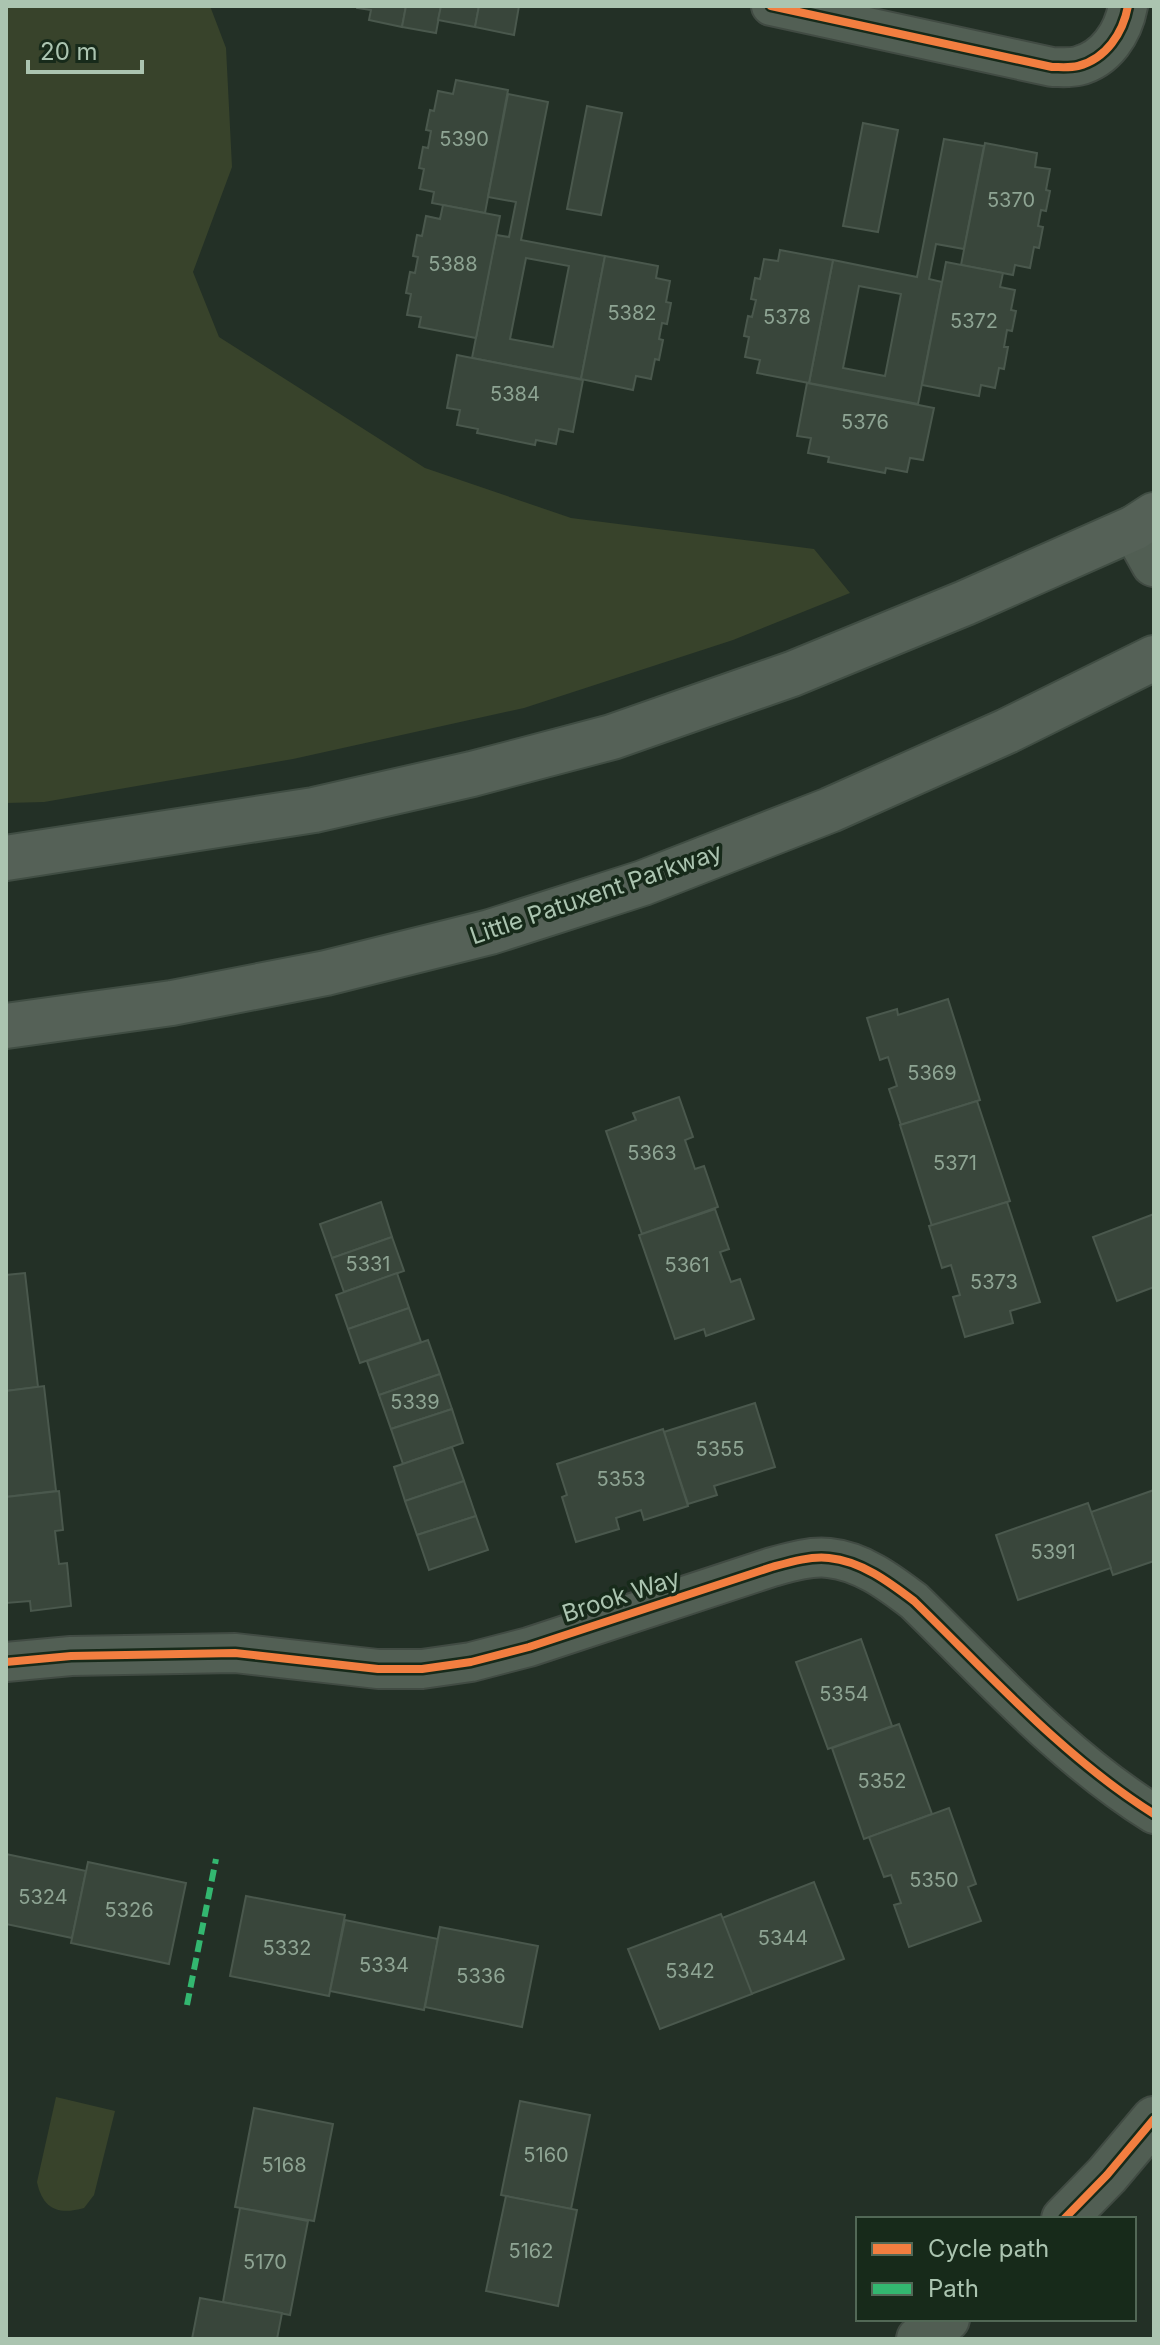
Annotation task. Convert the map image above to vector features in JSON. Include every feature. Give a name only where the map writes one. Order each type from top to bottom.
[{"type":"main road","points":[[6,858],[314,810],[472,774],[612,737],[792,674],[965,603],[1147,535]]},
{"type":"main road","name":"Little Patuxent Parkway","points":[[6,1026],[172,1003],[326,973],[490,932],[643,883],[830,810],[1007,731],[1154,658]]},
{"type":"main road","points":[[1066,2217],[1107,2175],[1154,2119]]},
{"type":"main road","points":[[919,2339],[944,2321]]},
{"type":"street","points":[[771,6],[1052,67],[1077,67],[1102,54],[1118,36],[1128,6]]},
{"type":"street","name":"Brook Way","points":[[6,1662],[71,1656],[235,1653],[378,1669],[422,1669],[471,1662],[529,1647],[772,1567],[801,1559],[829,1558],[859,1566],[887,1580],[914,1601],[1083,1764],[1154,1814]]},
{"type":"green space","points":[[6,6],[210,6],[226,48],[232,167],[193,272],[219,337],[425,468],[571,518],[814,549],[850,593],[733,640],[524,708],[293,759],[44,802],[6,803]]},
{"type":"green space","points":[[56,2097],[115,2111],[94,2195],[84,2208],[75,2210],[53,2208],[43,2199],[37,2182]]},
{"type":"building","points":[[357,6],[406,6],[402,27],[369,20],[371,10]]},
{"type":"building","points":[[406,6],[441,6],[436,33],[402,27]]},
{"type":"building","points":[[441,6],[479,6],[475,27],[438,20]]},
{"type":"building","points":[[479,6],[519,6],[514,35],[475,27]]},
{"type":"building","points":[[456,80],[508,90],[485,213],[432,203],[434,192],[420,189],[424,169],[419,168],[423,147],[428,148],[431,131],[426,130],[430,110],[434,111],[438,91],[453,94]]},
{"type":"building","points":[[508,94],[548,102],[521,240],[605,256],[581,379],[472,358],[496,235],[509,237],[516,202],[488,197]],"holes":[[[526,258],[569,266],[553,347],[510,339]]]},
{"type":"building","points":[[587,106],[622,113],[601,215],[567,209]]},
{"type":"building","points":[[863,123],[898,130],[878,232],[843,226]]},
{"type":"building","points":[[944,139],[984,146],[964,249],[936,244],[929,279],[942,282],[918,404],[809,383],[833,260],[917,277]],"holes":[[[859,286],[901,294],[885,376],[843,368]]]},
{"type":"building","points":[[985,143],[1037,153],[1035,167],[1050,169],[1046,211],[1041,210],[1038,226],[1043,227],[1039,248],[1034,247],[1030,268],[1015,265],[1013,275],[961,265]]},
{"type":"building","points":[[443,205],[500,216],[476,338],[419,327],[421,317],[407,315],[411,294],[406,293],[410,272],[415,273],[418,257],[413,256],[417,235],[422,236],[426,216],[440,219]]},
{"type":"building","points":[[780,250],[833,260],[809,383],[757,373],[760,360],[745,357],[749,337],[744,336],[748,316],[752,317],[756,300],[751,299],[755,278],[760,279],[764,259],[778,261]]},
{"type":"building","points":[[605,256],[658,266],[656,278],[670,281],[666,302],[671,303],[667,324],[662,323],[659,360],[655,359],[651,379],[636,376],[633,390],[581,379]]},
{"type":"building","points":[[946,262],[1003,273],[1000,287],[1015,290],[1011,310],[1016,311],[1012,331],[1007,330],[1004,369],[999,368],[995,388],[981,385],[979,396],[922,385]]},
{"type":"building","points":[[457,355],[583,380],[573,432],[559,429],[556,444],[536,440],[535,445],[477,433],[478,429],[457,425],[460,410],[447,408]]},
{"type":"building","points":[[807,383],[934,408],[923,460],[910,458],[907,472],[886,468],[885,473],[828,462],[829,457],[808,453],[811,438],[797,436]]},
{"type":"building","points":[[948,999],[980,1100],[901,1125],[889,1089],[897,1086],[888,1057],[880,1060],[867,1018],[897,1009],[898,1015]]},
{"type":"building","points":[[679,1097],[693,1137],[685,1140],[695,1169],[704,1166],[718,1207],[642,1234],[606,1131],[636,1120],[633,1113]]},
{"type":"building","points":[[977,1101],[1010,1201],[932,1226],[900,1125]]},
{"type":"building","points":[[381,1202],[392,1237],[332,1258],[320,1224]]},
{"type":"building","points":[[1007,1202],[1040,1302],[1010,1311],[1013,1323],[965,1337],[953,1297],[960,1295],[951,1265],[942,1268],[929,1226]]},
{"type":"building","points":[[715,1209],[729,1249],[720,1252],[731,1282],[740,1279],[754,1319],[706,1336],[704,1329],[675,1339],[639,1235]]},
{"type":"building","points":[[1154,1214],[1154,1287],[1117,1301],[1093,1237]]},
{"type":"building","points":[[392,1237],[404,1271],[344,1292],[332,1258]]},
{"type":"building","points":[[25,1273],[38,1387],[6,1391],[6,1275]]},
{"type":"building","points":[[397,1273],[409,1308],[348,1329],[336,1295]]},
{"type":"building","points":[[409,1308],[421,1342],[360,1363],[348,1329]]},
{"type":"building","points":[[428,1340],[440,1374],[379,1395],[367,1361]]},
{"type":"building","points":[[440,1374],[452,1409],[391,1429],[379,1395]]},
{"type":"building","points":[[44,1386],[56,1491],[6,1497],[6,1391]]},
{"type":"building","points":[[755,1403],[775,1467],[714,1486],[717,1495],[688,1504],[664,1432]]},
{"type":"building","points":[[452,1409],[463,1443],[403,1464],[391,1429]]},
{"type":"building","points":[[663,1429],[688,1506],[644,1520],[641,1510],[616,1518],[619,1529],[576,1542],[562,1497],[567,1495],[557,1464]]},
{"type":"building","points":[[452,1447],[464,1481],[405,1501],[394,1467]]},
{"type":"building","points":[[464,1481],[476,1516],[417,1535],[405,1501]]},
{"type":"building","points":[[1154,1490],[1154,1561],[1113,1575],[1091,1512]]},
{"type":"building","points":[[59,1491],[63,1530],[55,1531],[59,1564],[67,1563],[71,1606],[31,1611],[30,1601],[6,1603],[6,1497]]},
{"type":"building","points":[[1088,1503],[1111,1568],[1018,1600],[996,1535]]},
{"type":"building","points":[[476,1516],[488,1550],[429,1570],[417,1535]]},
{"type":"building","points":[[861,1639],[892,1726],[828,1749],[796,1662]]},
{"type":"building","points":[[899,1724],[932,1814],[864,1839],[832,1748]]},
{"type":"building","points":[[949,1808],[976,1884],[968,1887],[981,1921],[909,1947],[894,1905],[901,1903],[891,1875],[884,1877],[869,1837]]},
{"type":"building","points":[[6,1854],[86,1871],[72,1938],[6,1924]]},
{"type":"building","points":[[88,1862],[186,1883],[169,1964],[71,1943]]},
{"type":"building","points":[[814,1882],[844,1959],[751,1994],[722,1918]]},
{"type":"building","points":[[246,1896],[345,1915],[329,1996],[230,1976]]},
{"type":"building","points":[[721,1914],[752,1994],[660,2029],[628,1949]]},
{"type":"building","points":[[345,1920],[438,1939],[424,2010],[330,1991]]},
{"type":"building","points":[[440,1927],[538,1946],[522,2027],[425,2007]]},
{"type":"building","points":[[520,2101],[590,2115],[571,2209],[501,2195]]},
{"type":"building","points":[[254,2108],[333,2124],[314,2221],[235,2207]]},
{"type":"building","points":[[506,2196],[577,2210],[558,2306],[486,2291]]},
{"type":"building","points":[[240,2208],[308,2221],[290,2315],[223,2302]]},
{"type":"building","points":[[200,2298],[282,2313],[277,2339],[192,2339]]},
{"type":"marked path","points":[[187,2005],[216,1859]]},
{"type":"cycle path","points":[[771,6],[1052,67],[1088,63],[1105,51],[1122,26],[1128,6]]},
{"type":"cycle path","points":[[6,1662],[71,1656],[235,1653],[378,1669],[422,1669],[471,1662],[529,1647],[772,1567],[793,1561],[829,1558],[863,1568],[914,1601],[1058,1741],[1121,1792],[1154,1814]]},
{"type":"cycle path","points":[[1066,2217],[1107,2175],[1154,2119]]}]
